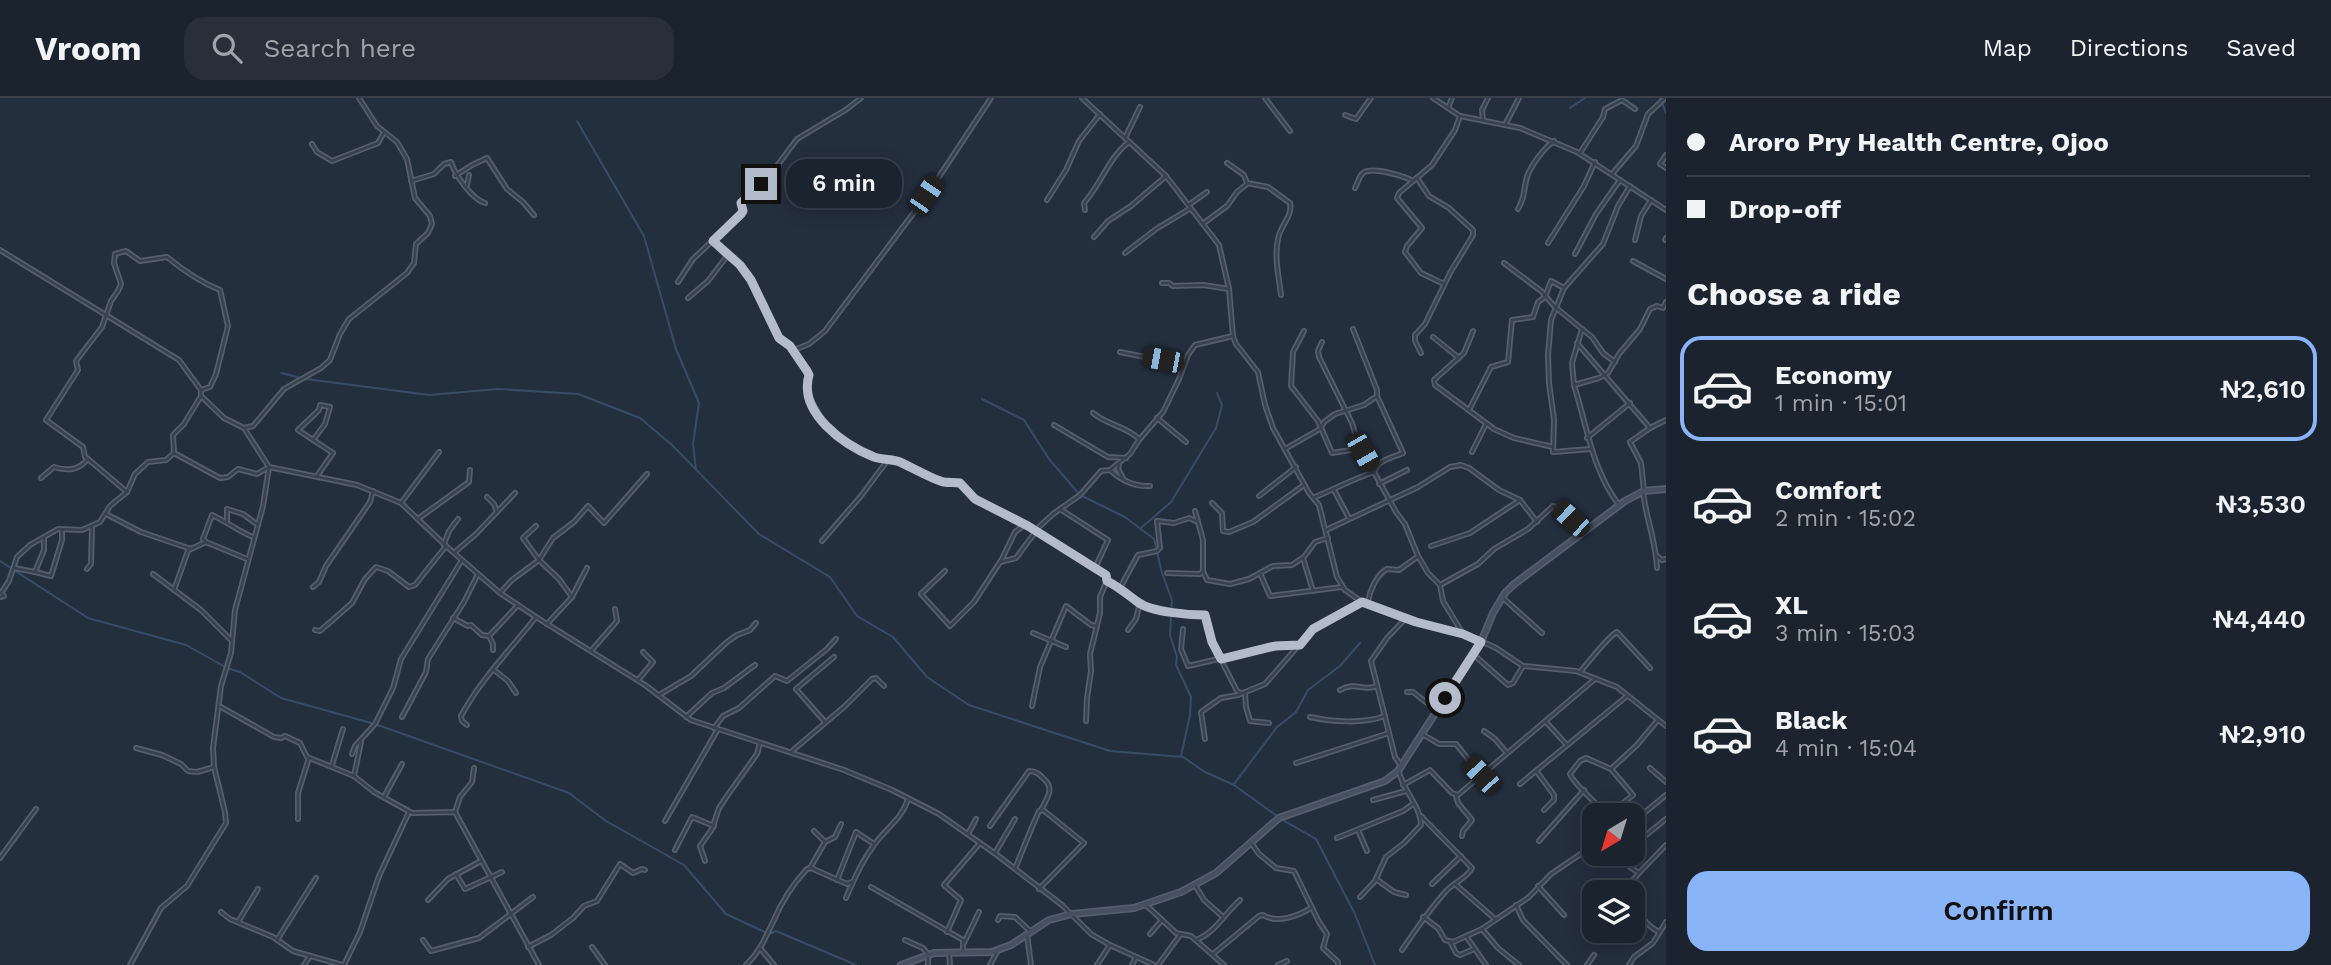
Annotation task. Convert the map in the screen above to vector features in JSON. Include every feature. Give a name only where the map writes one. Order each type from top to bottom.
[{"type":"main road","points":[[901,965],[928,954],[982,954],[997,951],[1049,920],[1073,914],[1119,911],[1195,885],[1216,873],[1250,842],[1287,814],[1385,781],[1400,768],[1481,642],[1502,597],[1513,585],[1619,505],[1643,491],[1666,489]]},
{"type":"street","points":[[244,428],[253,426],[284,389],[330,360],[349,319],[407,274],[412,267],[416,244],[428,233],[432,224],[430,216],[415,198],[407,159],[397,142],[377,126],[359,98]]},
{"type":"street","points":[[678,282],[693,259],[741,214],[741,203],[774,170],[797,139],[861,98]]},
{"type":"street","points":[[793,350],[809,344],[825,331],[926,195],[990,98]]},
{"type":"street","points":[[1265,98],[1290,131]]},
{"type":"street","points":[[1345,115],[1356,119],[1371,98]]},
{"type":"street","points":[[1434,98],[1460,116],[1506,125],[1580,153],[1666,210]]},
{"type":"street","points":[[1448,108],[1452,98]]},
{"type":"street","points":[[1483,119],[1482,110],[1488,98]]},
{"type":"street","points":[[1506,125],[1519,98]]},
{"type":"street","points":[[1612,174],[1636,146],[1648,114],[1665,98]]},
{"type":"street","points":[[1084,99],[1166,176],[1204,223],[1222,253],[1229,289],[1233,336],[1258,372],[1269,416],[1304,485],[1319,505],[1342,587],[1362,602],[1463,634],[1496,648],[1523,666],[1580,672],[1617,687],[1666,726]]},
{"type":"street","points":[[1580,153],[1603,117],[1605,109],[1622,100],[1635,109]]},
{"type":"street","points":[[1125,138],[1140,107]]},
{"type":"street","points":[[1047,200],[1066,170],[1079,141],[1100,114]]},
{"type":"street","points":[[1444,284],[1421,272],[1405,252],[1422,228],[1396,198],[1432,165],[1455,130],[1460,116]]},
{"type":"street","points":[[312,144],[317,152],[332,161],[378,143],[384,132]]},
{"type":"street","points":[[1518,209],[1525,197],[1527,176],[1546,147],[1554,141]]},
{"type":"street","points":[[1085,210],[1084,203],[1108,171],[1114,155],[1129,142]]},
{"type":"street","points":[[1666,155],[1660,164],[1666,168]]},
{"type":"street","points":[[456,176],[487,158],[507,189],[534,215]]},
{"type":"street","points":[[411,181],[434,174],[451,162],[456,176],[467,185],[475,199],[485,203]]},
{"type":"street","points":[[1548,243],[1584,186],[1595,162]]},
{"type":"street","points":[[1227,163],[1244,175],[1247,182]]},
{"type":"street","points":[[1355,188],[1363,173],[1369,170],[1415,179],[1429,197],[1450,208],[1473,230],[1470,242],[1444,284],[1425,324],[1415,335],[1421,353]]},
{"type":"street","points":[[467,185],[470,175]]},
{"type":"street","points":[[1094,237],[1108,221],[1166,176]]},
{"type":"street","points":[[1575,254],[1596,214],[1620,180]]},
{"type":"street","points":[[1204,223],[1227,206],[1247,182]]},
{"type":"street","points":[[1247,182],[1268,187],[1290,203],[1290,212],[1279,233],[1276,247],[1281,295]]},
{"type":"street","points":[[1591,449],[1556,453],[1553,447],[1549,333],[1555,307],[1564,288],[1603,244],[1618,206],[1630,186]]},
{"type":"street","points":[[1188,202],[1193,202],[1206,192]]},
{"type":"street","points":[[1634,240],[1651,200]]},
{"type":"street","points":[[1125,253],[1156,229],[1191,208]]},
{"type":"street","points":[[713,241],[745,272],[779,338],[793,350],[809,375],[809,397],[828,429],[859,449],[887,461],[900,462],[942,482],[960,483],[975,499],[1036,531],[1106,575],[1107,581],[1100,597],[1101,609],[1090,654],[1086,721]]},
{"type":"street","points":[[0,250],[179,360],[201,390],[201,396],[184,424],[173,435],[174,453]]},
{"type":"street","points":[[127,492],[85,457],[83,447],[46,420],[78,370],[75,361],[102,327],[111,301],[121,284],[114,263],[115,254],[126,251],[140,261],[167,257],[204,284],[220,290],[228,326],[216,374],[210,387],[201,390]]},
{"type":"street","points":[[0,259],[5,255]]},
{"type":"street","points":[[688,298],[708,281],[727,256]]},
{"type":"street","points":[[1633,261],[1666,279]]},
{"type":"street","points":[[1504,263],[1592,337],[1603,353],[1615,362]]},
{"type":"street","points":[[1469,410],[1490,368],[1508,362],[1512,320],[1534,317],[1538,302],[1545,297],[1551,281],[1564,288]]},
{"type":"street","points":[[1162,283],[1229,289]]},
{"type":"street","points":[[1574,385],[1605,376],[1638,332],[1650,309],[1657,306],[1665,309],[1666,302]]},
{"type":"street","points":[[1353,329],[1377,396],[1403,453],[1384,460],[1376,466],[1374,472]]},
{"type":"street","points":[[1583,329],[1572,363],[1574,385],[1591,449],[1610,493],[1619,505]]},
{"type":"street","points":[[1304,331],[1293,352],[1291,386],[1318,421],[1332,453],[1360,450]]},
{"type":"street","points":[[1473,331],[1464,353],[1434,380],[1435,385],[1486,424],[1514,438],[1553,447]]},
{"type":"street","points":[[1000,562],[1016,558],[1036,531],[1060,508],[1078,498],[1099,472],[1110,470],[1132,452],[1167,404],[1188,355],[1196,344],[1233,336]]},
{"type":"street","points":[[1433,337],[1459,358]]},
{"type":"street","points":[[1322,342],[1318,351],[1320,357],[1352,424],[1360,450],[1408,531],[1428,573],[1440,585],[1443,601],[1463,634]]},
{"type":"street","points":[[1577,343],[1650,428]]},
{"type":"street","points":[[1120,352],[1184,365]]},
{"type":"street","points":[[130,965],[161,908],[187,886],[226,823],[214,767],[213,748],[235,610],[264,506],[269,467],[244,428],[224,418],[201,396]]},
{"type":"street","points":[[1285,449],[1320,429],[1324,422],[1345,410],[1364,405],[1377,396]]},
{"type":"street","points":[[1587,438],[1630,402]]},
{"type":"street","points":[[313,440],[325,424],[330,407],[320,405],[319,410],[299,430],[313,440],[332,453],[317,476]]},
{"type":"street","points":[[1093,413],[1101,420],[1128,430],[1139,439]]},
{"type":"street","points":[[1157,418],[1186,442]]},
{"type":"street","points":[[1657,569],[1657,556],[1643,491],[1641,463],[1630,442],[1666,420]]},
{"type":"street","points":[[1472,452],[1486,424]]},
{"type":"street","points":[[1055,425],[1107,456],[1126,458]]},
{"type":"street","points":[[401,503],[439,452]]},
{"type":"street","points":[[174,453],[220,478],[228,477],[238,469],[257,474],[269,467],[357,485],[401,503],[500,593],[638,680],[686,717],[868,779],[939,814],[995,853],[1073,914],[1085,929],[1110,945],[1156,965],[1180,935],[1188,934],[1223,965]]},
{"type":"street","points":[[0,597],[4,596],[1,593],[20,554],[38,539],[62,530],[82,530],[100,522],[110,506],[127,492],[135,474],[148,462],[166,460],[174,453]]},
{"type":"street","points":[[41,478],[54,467],[65,471],[76,469],[88,459]]},
{"type":"street","points":[[822,541],[865,492],[887,461]]},
{"type":"street","points":[[1119,463],[1118,469],[1124,480]]},
{"type":"street","points":[[1325,531],[1418,487],[1451,467],[1461,465],[1499,490],[1520,500],[1536,522]]},
{"type":"street","points":[[1259,496],[1296,467]]},
{"type":"street","points":[[419,518],[469,482],[470,470]]},
{"type":"street","points":[[1110,470],[1136,486],[1150,486]]},
{"type":"street","points":[[1379,484],[1407,470]]},
{"type":"street","points":[[1314,497],[1374,472]]},
{"type":"street","points":[[500,593],[512,580],[539,560],[553,538],[574,522],[585,508],[588,506],[604,523],[647,474]]},
{"type":"street","points":[[1212,503],[1222,513],[1223,531],[1229,533],[1254,522],[1304,485]]},
{"type":"street","points":[[1334,490],[1350,519]]},
{"type":"street","points":[[313,587],[319,582],[326,566],[370,502],[373,491]]},
{"type":"street","points":[[454,553],[477,534],[515,493]]},
{"type":"street","points":[[487,497],[497,512]]},
{"type":"street","points":[[1431,546],[1470,533],[1520,500]]},
{"type":"street","points":[[1440,585],[1478,564],[1494,549],[1536,522],[1553,506],[1558,507],[1584,531]]},
{"type":"street","points":[[1060,508],[1108,540],[1096,568]]},
{"type":"street","points":[[227,521],[226,509],[243,514],[258,526]]},
{"type":"street","points":[[1195,511],[1202,540],[1203,571],[1207,580],[1226,584],[1249,579],[1273,566],[1292,565],[1303,558],[1315,542],[1328,538]]},
{"type":"street","points":[[106,514],[141,532],[191,549],[206,542]]},
{"type":"street","points":[[248,560],[203,539],[212,515],[227,521],[248,537],[255,537]]},
{"type":"street","points":[[1120,588],[1138,555],[1160,548],[1157,521],[1174,523],[1189,518],[1196,521]]},
{"type":"street","points":[[314,630],[320,631],[346,610],[365,579],[376,567],[388,571],[409,587],[415,585],[445,545],[449,531],[457,519]]},
{"type":"street","points":[[87,569],[91,564],[92,526]]},
{"type":"street","points":[[536,526],[523,538],[572,597]]},
{"type":"street","points":[[945,571],[921,594],[950,626],[974,602],[1000,562],[1015,532],[1025,526]]},
{"type":"street","points":[[14,568],[51,576],[62,540],[62,530]]},
{"type":"street","points":[[35,572],[44,550],[44,538]]},
{"type":"street","points":[[174,590],[189,548]]},
{"type":"street","points":[[1368,604],[1381,572],[1387,569],[1399,570],[1418,556]]},
{"type":"street","points":[[1657,556],[1662,560],[1666,559]]},
{"type":"street","points":[[1303,558],[1313,592]]},
{"type":"street","points":[[352,754],[375,724],[393,688],[401,659],[462,560]]},
{"type":"street","points":[[547,624],[572,597],[587,568]]},
{"type":"street","points":[[1167,573],[1200,574],[1203,571]]},
{"type":"street","points":[[1260,572],[1270,596],[1342,587]]},
{"type":"street","points":[[153,574],[201,610],[232,641]]},
{"type":"street","points":[[402,717],[426,672],[428,659],[464,602],[478,574]]},
{"type":"street","points":[[1107,581],[1154,610],[1205,615],[1212,642],[1237,691],[1245,693]]},
{"type":"street","points":[[1502,597],[1542,633]]},
{"type":"street","points":[[1205,739],[1201,712],[1221,698],[1245,693],[1265,684],[1313,629],[1362,602]]},
{"type":"street","points":[[1128,630],[1136,619],[1140,603]]},
{"type":"street","points":[[489,636],[518,605]]},
{"type":"street","points":[[1032,706],[1041,667],[1066,606],[1091,625],[1097,626]]},
{"type":"street","points":[[591,651],[617,621],[615,609]]},
{"type":"street","points":[[467,725],[461,716],[485,677],[536,617]]},
{"type":"street","points":[[453,618],[471,625],[482,635],[489,636]]},
{"type":"street","points":[[1402,950],[1423,917],[1454,883],[1468,875],[1472,868],[1421,816],[1403,785],[1395,757],[1371,659],[1406,618]]},
{"type":"street","points":[[659,695],[691,676],[727,642],[750,630],[755,623]]},
{"type":"street","points":[[1182,629],[1181,648],[1186,666],[1275,646],[1300,645]]},
{"type":"street","points":[[1580,672],[1609,637],[1617,632],[1650,668]]},
{"type":"street","points":[[1033,633],[1066,647]]},
{"type":"street","points":[[489,636],[493,650]]},
{"type":"street","points":[[664,821],[723,716],[739,708],[775,676],[787,681],[836,639]]},
{"type":"street","points":[[638,680],[653,663],[643,652]]},
{"type":"street","points":[[1472,656],[1478,658],[1508,685],[1513,683],[1523,666]]},
{"type":"street","points":[[825,722],[796,689],[834,657]]},
{"type":"street","points":[[686,717],[712,693],[724,688],[755,665]]},
{"type":"street","points":[[493,670],[508,681],[516,693]]},
{"type":"street","points":[[791,752],[872,678],[876,678],[884,686]]},
{"type":"street","points":[[1455,795],[1595,679]]},
{"type":"street","points":[[1340,690],[1351,685],[1372,688],[1377,686]]},
{"type":"street","points":[[1407,692],[1413,692],[1436,710]]},
{"type":"street","points":[[1245,693],[1250,721],[1269,723]]},
{"type":"street","points":[[1520,785],[1627,696]]},
{"type":"street","points":[[219,706],[274,737],[285,737],[300,743],[309,758],[354,776],[409,812],[455,812]]},
{"type":"street","points":[[1310,717],[1341,721],[1385,716]]},
{"type":"street","points":[[1611,769],[1637,745],[1658,720]]},
{"type":"street","points":[[1546,722],[1567,745]]},
{"type":"street","points":[[332,765],[343,729]]},
{"type":"street","points":[[1485,731],[1507,753]]},
{"type":"street","points":[[1296,763],[1389,733]]},
{"type":"street","points":[[1422,734],[1439,744],[1455,744],[1481,775]]},
{"type":"street","points":[[354,776],[361,741]]},
{"type":"street","points":[[705,860],[700,846],[713,826],[719,808],[757,754],[760,743]]},
{"type":"street","points":[[136,748],[162,755],[181,764],[188,771],[197,772],[214,767]]},
{"type":"street","points":[[298,819],[298,793],[309,758]]},
{"type":"street","points":[[1588,758],[1611,769],[1633,795],[1608,814],[1570,776],[1580,761],[1588,758]]},
{"type":"street","points":[[384,797],[402,764]]},
{"type":"street","points":[[455,812],[460,797],[470,786],[474,768]]},
{"type":"street","points":[[1650,768],[1666,782]]},
{"type":"street","points":[[1403,785],[1430,770],[1455,795],[1472,820],[1462,836]]},
{"type":"street","points":[[990,826],[1029,771],[1036,772],[1050,785],[1051,790],[1027,833],[1015,869]]},
{"type":"street","points":[[1537,772],[1554,795],[1554,800],[1544,810]]},
{"type":"street","points":[[1539,841],[1584,790]]},
{"type":"street","points":[[1373,800],[1406,791]]},
{"type":"street","points":[[1645,812],[1666,795]]},
{"type":"street","points":[[846,898],[852,882],[874,845],[904,811],[908,799]]},
{"type":"street","points":[[1337,838],[1413,804]]},
{"type":"street","points":[[0,858],[36,808]]},
{"type":"street","points":[[1039,888],[1084,843],[1041,810]]},
{"type":"street","points":[[221,912],[293,951],[343,965],[360,932],[379,876],[409,812]]},
{"type":"street","points":[[455,812],[539,965]]},
{"type":"street","points":[[1360,897],[1376,879],[1386,858],[1400,848],[1419,827],[1421,816]]},
{"type":"street","points":[[675,850],[692,817],[713,826]]},
{"type":"street","points":[[968,834],[976,819]]},
{"type":"street","points":[[995,853],[1015,819]]},
{"type":"street","points":[[1645,836],[1666,819]]},
{"type":"street","points":[[746,965],[760,948],[785,899],[805,870],[810,868],[825,842],[835,837],[841,824]]},
{"type":"street","points":[[1358,830],[1367,851]]},
{"type":"street","points":[[814,831],[825,842]]},
{"type":"street","points":[[836,880],[856,832],[874,845]]},
{"type":"street","points":[[1250,842],[1271,865],[1279,870],[1294,871],[1327,934],[1323,948],[1339,964]]},
{"type":"street","points":[[947,932],[961,900],[944,885],[980,843]]},
{"type":"street","points":[[1633,880],[1666,845]]},
{"type":"street","points":[[1450,942],[1482,929],[1531,895],[1551,874],[1582,853]]},
{"type":"street","points":[[1432,884],[1461,856]]},
{"type":"street","points":[[429,900],[456,874],[482,860]]},
{"type":"street","points":[[528,947],[553,934],[584,905],[597,901],[620,864],[632,873],[645,870]]},
{"type":"street","points":[[1628,866],[1639,873]]},
{"type":"street","points":[[810,868],[847,884],[852,882]]},
{"type":"street","points":[[456,874],[465,889],[502,872]]},
{"type":"street","points":[[277,940],[316,878]]},
{"type":"street","points":[[1376,879],[1394,892],[1406,895]]},
{"type":"street","points":[[1454,883],[1495,919]]},
{"type":"street","points":[[1195,885],[1204,900],[1222,917]]},
{"type":"street","points":[[1538,886],[1564,915]]},
{"type":"street","points":[[871,887],[905,905],[964,943]]},
{"type":"street","points":[[239,922],[258,889]]},
{"type":"street","points":[[424,940],[431,951],[467,943],[511,916],[533,897]]},
{"type":"street","points":[[1196,940],[1214,928],[1240,900]]},
{"type":"street","points":[[1145,903],[1180,935]]},
{"type":"street","points":[[1516,905],[1523,920],[1567,965]]},
{"type":"street","points":[[1213,954],[1259,916],[1264,915],[1271,920],[1285,918],[1312,907]]},
{"type":"street","points":[[962,953],[979,912]]},
{"type":"street","points":[[998,920],[1000,916],[1013,916],[1029,933],[1031,965]]},
{"type":"street","points":[[1423,917],[1438,928],[1460,956],[1474,949]]},
{"type":"street","points":[[1150,934],[1162,920]]},
{"type":"street","points":[[1629,965],[1640,951],[1649,948],[1666,922]]},
{"type":"street","points":[[1645,923],[1659,932]]},
{"type":"street","points":[[1482,929],[1498,948],[1519,965]]},
{"type":"street","points":[[1466,936],[1486,965]]},
{"type":"street","points":[[905,940],[923,948],[928,954],[928,965]]},
{"type":"street","points":[[1097,965],[1110,945]]},
{"type":"street","points":[[592,947],[605,965]]},
{"type":"street","points":[[760,948],[774,965]]},
{"type":"street","points":[[990,965],[997,951]]},
{"type":"street","points":[[949,952],[950,965]]},
{"type":"street","points":[[1587,965],[1594,955]]},
{"type":"street","points":[[304,965],[310,956]]},
{"type":"street","points":[[1132,965],[1136,957]]},
{"type":"street","points":[[1278,965],[1287,961]]},
{"type":"waterway","points":[[1570,108],[1585,98]]},
{"type":"waterway","points":[[1660,98],[1666,113]]},
{"type":"waterway","points":[[577,121],[644,236],[676,349],[699,403],[693,444],[696,470]]},
{"type":"waterway","points":[[281,373],[301,378]]},
{"type":"waterway","points":[[306,379],[429,395],[498,389],[578,394],[640,418],[672,445],[759,534],[830,577],[857,616],[893,637],[927,677],[969,705],[1110,751],[1183,757],[1205,772],[1234,785],[1277,816]]},
{"type":"waterway","points":[[1141,528],[1171,502],[1216,428],[1222,405],[1217,393]]},
{"type":"waterway","points":[[982,399],[1024,420],[1049,459],[1080,495],[1125,517],[1154,539],[1172,600],[1170,635],[1177,657],[1176,665],[1191,697],[1181,756]]},
{"type":"waterway","points":[[0,561],[88,618],[186,645],[227,668],[240,672],[281,698],[375,724],[569,793],[606,821],[684,865],[726,914],[769,934],[776,931],[856,965]]},
{"type":"waterway","points":[[1234,784],[1277,727],[1296,712],[1308,690],[1340,666],[1360,643]]},
{"type":"waterway","points":[[1281,819],[1316,839],[1355,914],[1375,965]]},
{"type":"route","points":[[761,184],[741,203],[741,214],[713,241],[740,265],[751,280],[779,338],[790,346],[807,371],[809,397],[828,429],[874,456],[900,462],[942,482],[960,483],[975,499],[1080,557],[1106,575],[1107,581],[1154,610],[1205,615],[1212,642],[1221,659],[1275,646],[1300,645],[1313,629],[1362,602],[1416,622],[1472,637],[1481,642],[1445,698]]}]
